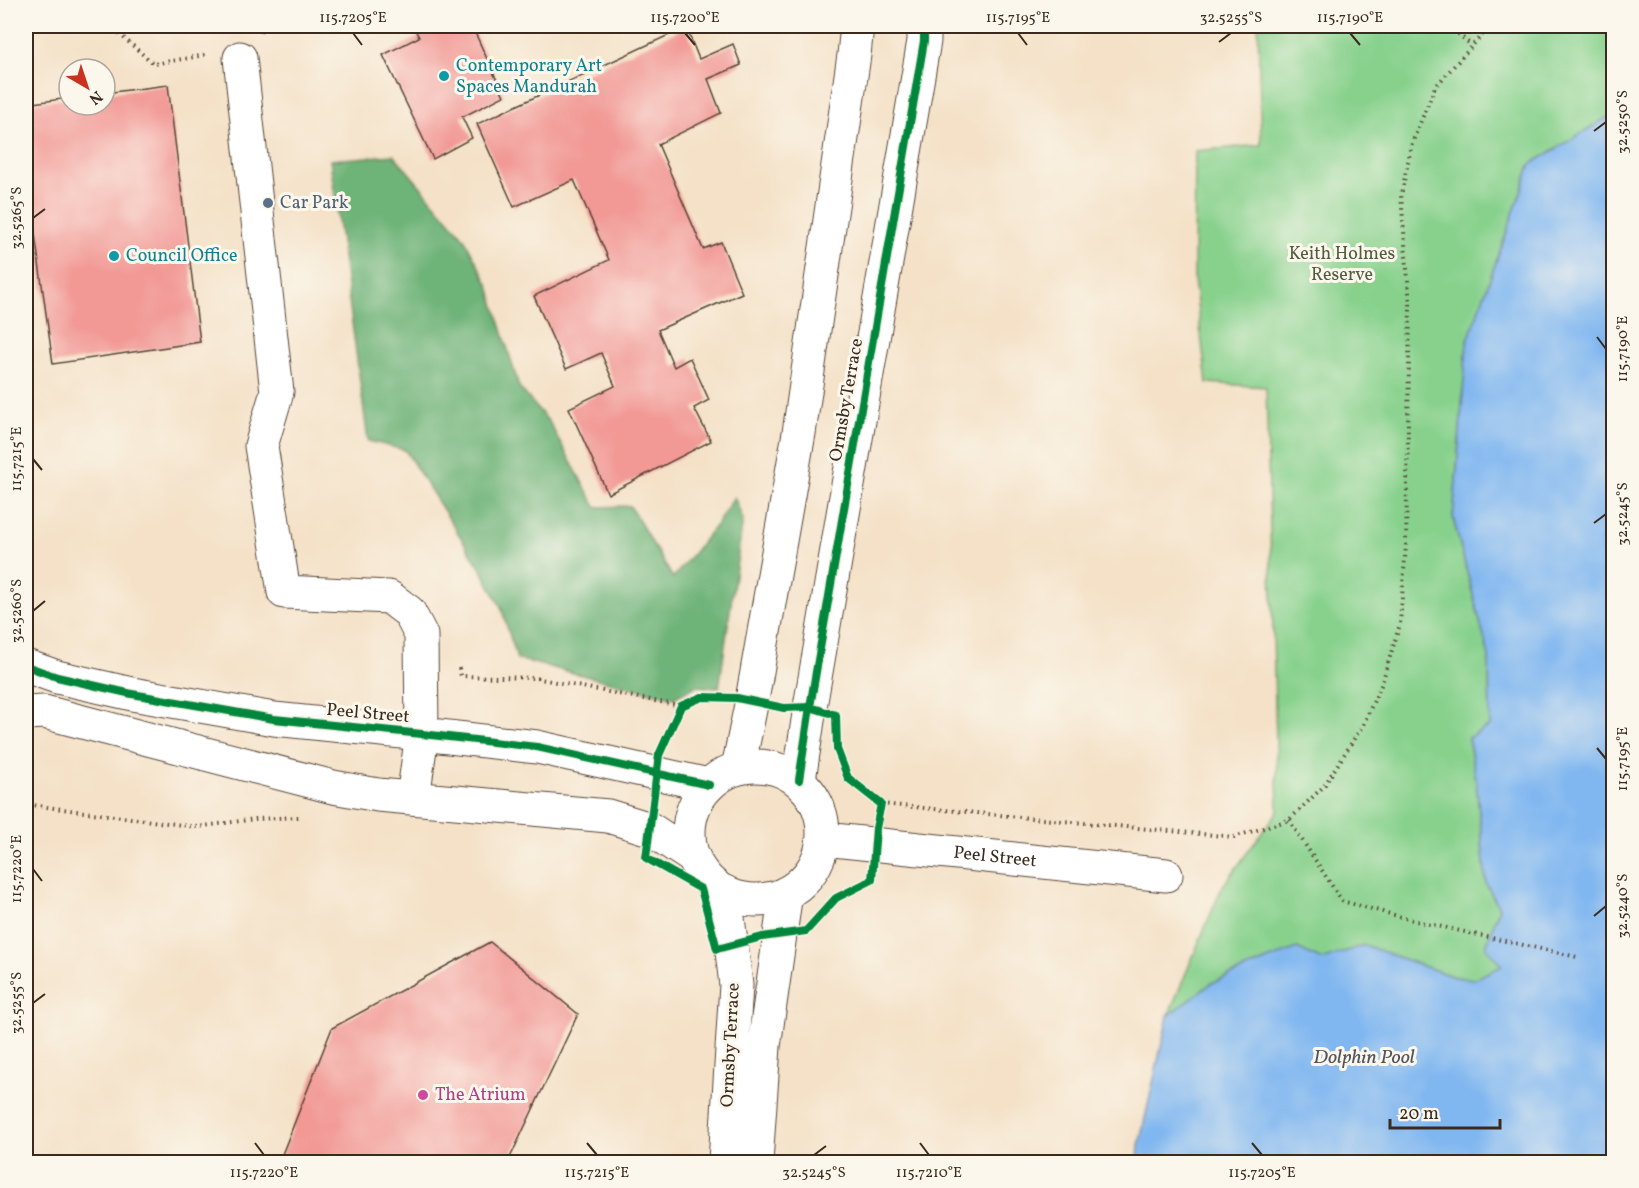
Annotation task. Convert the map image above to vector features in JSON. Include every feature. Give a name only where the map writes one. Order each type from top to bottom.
[{"type":"street","points":[[738,768],[799,433],[857,26]]},
{"type":"street","name":"Ormsby Terrace","points":[[799,780],[924,41],[924,26]]},
{"type":"street","points":[[237,49],[277,392],[261,446],[284,592],[388,597],[409,612],[421,635],[422,734],[413,798]]},
{"type":"street","name":"Peel Street","points":[[26,666],[57,677],[132,694],[274,719],[537,747],[709,785]]},
{"type":"street","points":[[26,713],[44,712],[333,787],[378,795],[608,816],[650,829],[694,858]]},
{"type":"street","points":[[760,765],[781,770],[799,780],[813,796],[823,818],[824,839],[817,861],[804,880],[786,893],[766,899],[745,899],[725,892],[701,872],[694,858],[690,838],[690,819],[697,800],[709,785],[723,774],[738,768],[760,765]]},
{"type":"street","name":"Peel Street","points":[[824,839],[1166,875]]},
{"type":"street","name":"Ormsby Terrace","points":[[725,892],[736,985],[725,1162]]},
{"type":"street","name":"Ormsby Terrace","points":[[756,1162],[764,1047],[786,893]]},
{"type":"path","points":[[110,26],[154,63],[237,49],[268,26]]},
{"type":"path","points":[[1449,26],[1471,45]]},
{"type":"path","points":[[873,797],[881,804],[1234,837],[1288,820],[1324,786],[1363,725],[1382,683],[1400,624],[1406,545],[1410,305],[1401,195],[1412,143],[1435,87],[1490,26]]},
{"type":"path","points":[[458,658],[460,676],[535,678],[681,706]]},
{"type":"path","points":[[676,716],[681,706],[691,701]]},
{"type":"path","points":[[874,844],[881,804]]},
{"type":"path","points":[[1288,820],[1342,901],[1577,957]]},
{"type":"green space","name":"Keith Holmes Reserve","points":[[1258,26],[1613,26],[1613,114],[1531,164],[1467,344],[1453,518],[1489,656],[1490,726],[1468,738],[1476,779],[1486,883],[1499,908],[1486,947],[1502,966],[1474,979],[1454,977],[1364,945],[1322,960],[1297,948],[1212,983],[1168,1016],[1222,887],[1278,811],[1266,387],[1207,383],[1194,280],[1195,151],[1261,145]]},
{"type":"green space","points":[[394,155],[464,238],[489,286],[519,387],[549,422],[596,507],[630,506],[673,578],[717,524],[734,497],[743,519],[719,688],[696,686],[674,698],[517,659],[501,607],[481,569],[405,450],[368,441],[330,160]]},
{"type":"water","name":"Dolphin Pool","points":[[1613,114],[1613,1162],[1138,1162],[1139,1145],[1168,1016],[1212,983],[1297,948],[1322,960],[1364,945],[1454,977],[1474,979],[1502,966],[1486,947],[1499,908],[1486,883],[1476,779],[1468,738],[1490,726],[1489,656],[1453,518],[1467,343],[1531,164]]},
{"type":"building","name":"Contemporary Art Spaces Mandurah","points":[[413,26],[472,26],[504,96],[462,117],[472,138],[433,159],[383,55],[419,37]]},
{"type":"building","points":[[686,27],[699,59],[733,44],[741,65],[708,79],[721,113],[658,144],[703,249],[721,242],[742,293],[658,330],[674,367],[690,358],[709,400],[694,408],[711,441],[608,494],[569,408],[615,386],[601,353],[566,369],[534,296],[609,260],[574,180],[514,207],[477,124]]},
{"type":"building","name":"Council Office","points":[[168,85],[200,342],[53,364],[26,169],[26,104],[57,100],[57,117],[117,117],[117,91]]},
{"type":"building","name":"The Atrium","points":[[490,942],[578,1014],[508,1162],[279,1162],[332,1028]]},
{"type":"cycle path","points":[[799,780],[924,41],[924,26]]},
{"type":"cycle path","points":[[26,666],[57,677],[132,694],[274,719],[537,747],[709,785]]},
{"type":"cycle path","points":[[702,697],[737,698],[784,708],[810,707],[836,715],[837,749],[848,778],[881,804],[876,828],[872,880],[836,898],[806,931],[762,937],[717,949],[701,889],[646,858],[659,755],[681,706],[702,697]]},
{"type":"place","name":"Contemporary Art Spaces Mandurah","points":[[444,76]]},
{"type":"place","name":"Car Park","points":[[268,203]]},
{"type":"place","name":"Council Office","points":[[114,256]]},
{"type":"place","name":"The Atrium","points":[[423,1095]]}]
